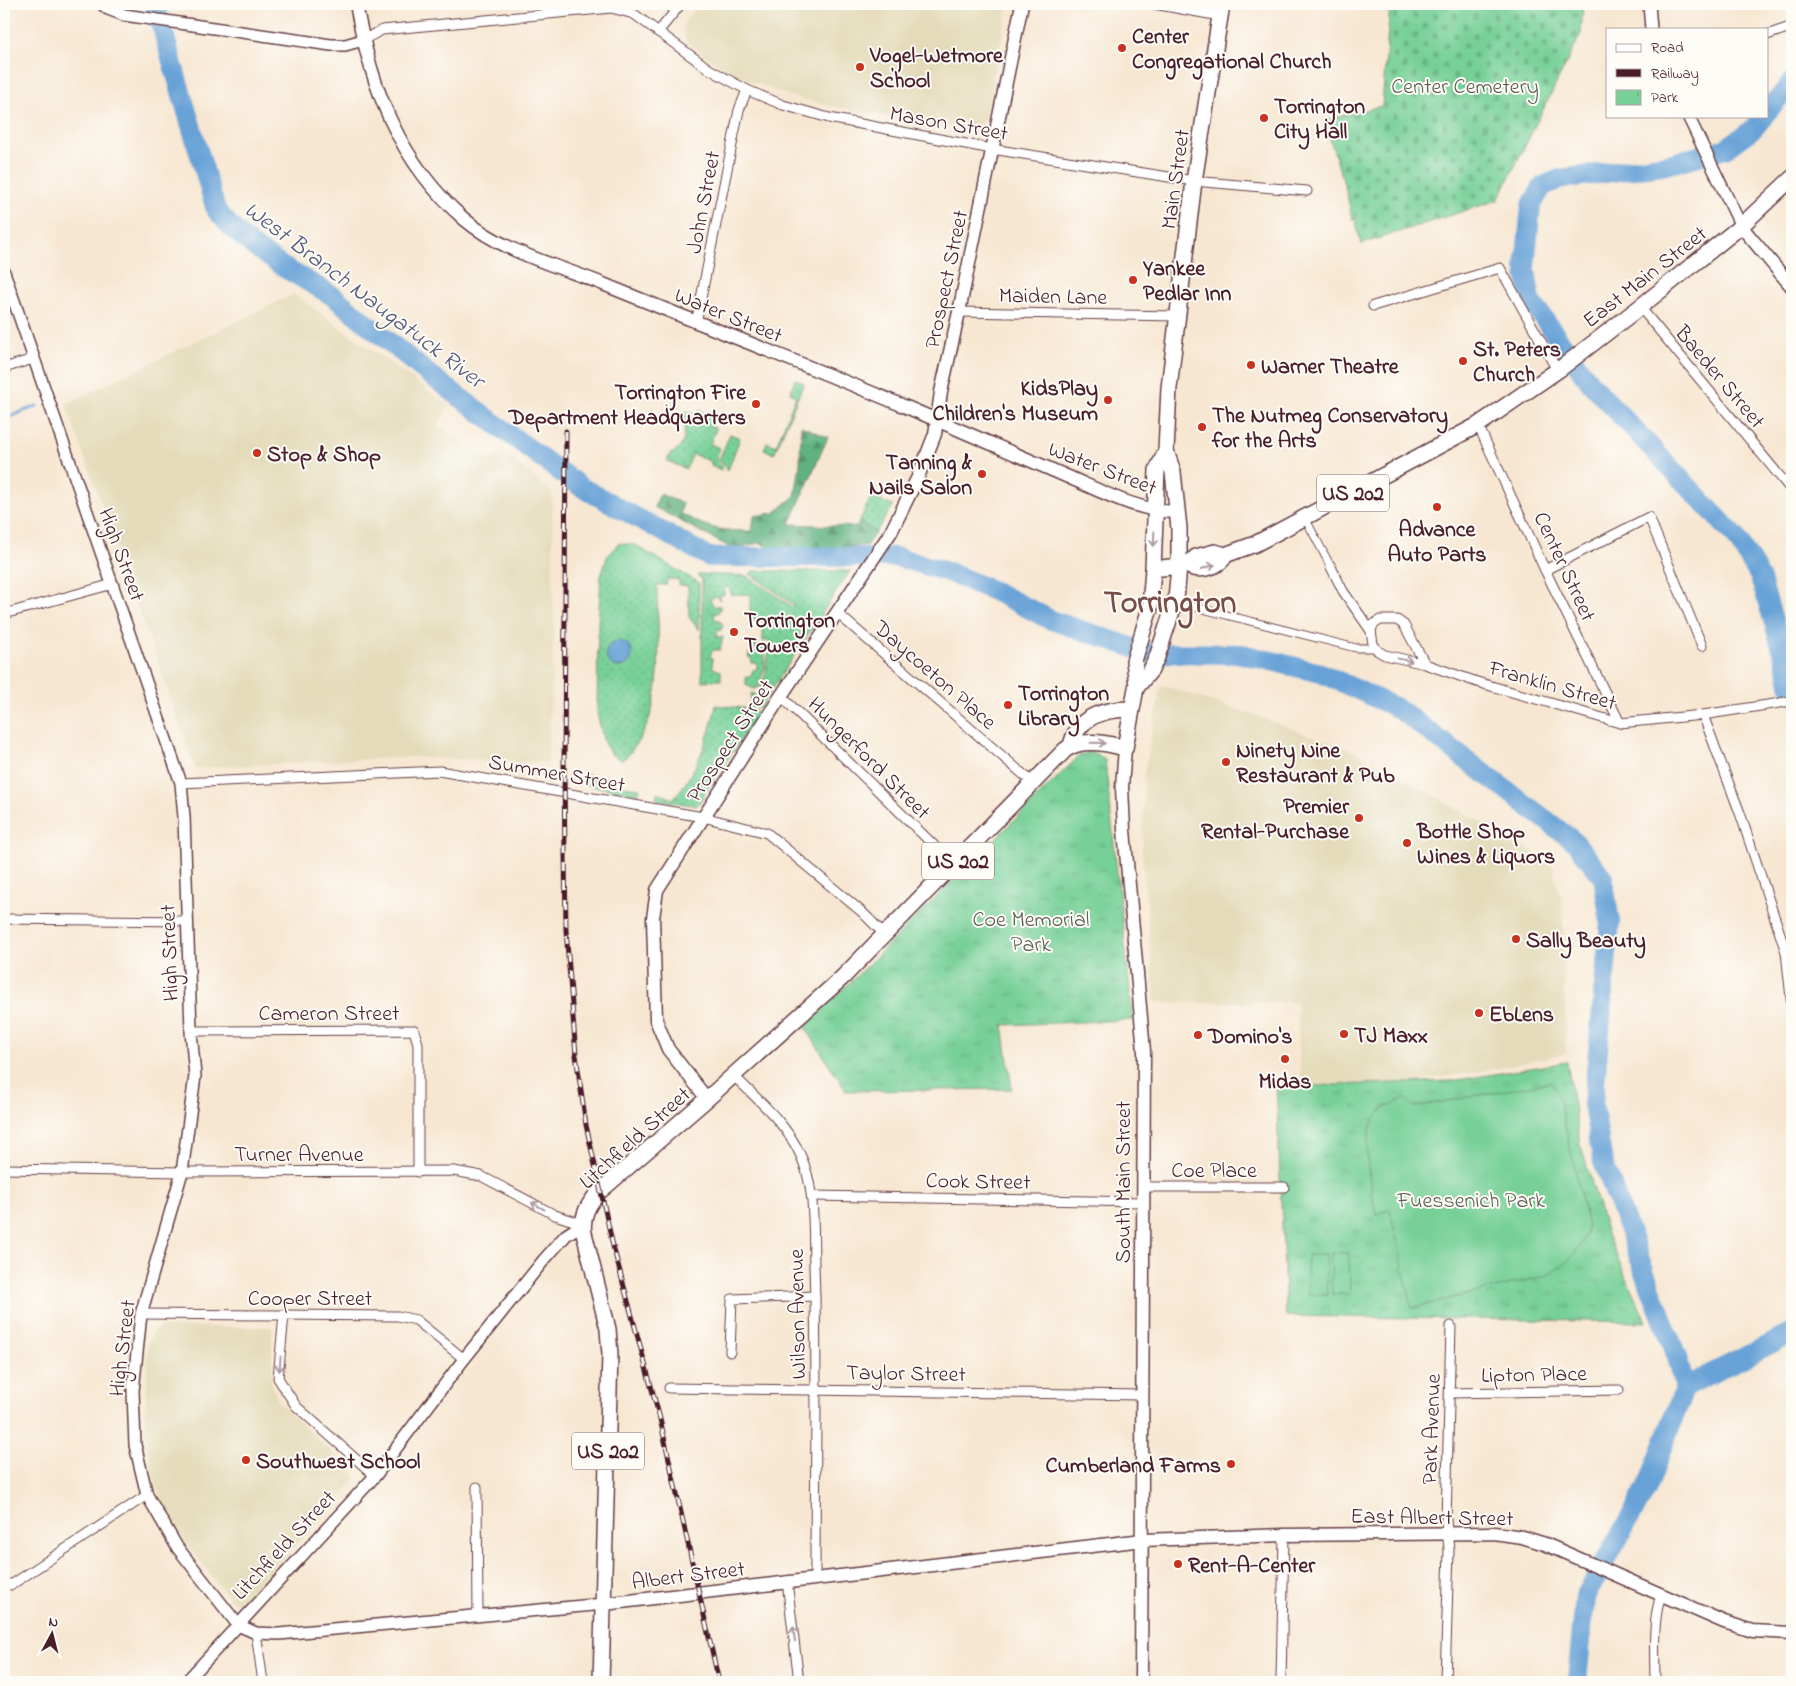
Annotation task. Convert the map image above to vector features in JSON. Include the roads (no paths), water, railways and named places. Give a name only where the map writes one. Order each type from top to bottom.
[{"type":"main road","name":"Water Street","points":[[356,4],[362,40],[377,91],[390,120],[418,166],[464,219],[517,251],[937,421],[1101,491],[1155,510],[1177,512]]},
{"type":"main road","name":"Prospect Street","points":[[707,1099],[668,1048],[656,1020],[653,918],[657,890],[781,696],[891,532],[918,477],[935,434],[941,392],[1022,4]]},
{"type":"main road","name":"Main Street","points":[[1141,637],[1150,605],[1157,470],[1166,452],[1169,379],[1176,316],[1194,181],[1221,10]]},
{"type":"main road","name":"East Main Street","points":[[1153,569],[1194,570],[1203,569],[1221,562],[1225,554],[1255,544],[1478,425],[1559,369],[1640,307],[1741,226],[1792,178]]},
{"type":"main road","points":[[1741,226],[1792,287]]},
{"type":"main road","name":"Main Street","points":[[1164,637],[1182,571],[1173,468],[1166,452]]},
{"type":"main road","name":"South Main Street","points":[[1137,685],[1134,674],[1134,658],[1141,637]]},
{"type":"main road","name":"South Main Street","points":[[1141,1682],[1144,1051],[1124,830],[1122,787],[1125,748],[1137,685],[1155,664],[1164,637]]},
{"type":"main road","name":"Litchfield Street","points":[[583,1224],[590,1204],[600,1191],[734,1076],[844,977],[1032,782],[1071,746],[1076,728],[1085,721],[1107,711],[1131,709]]},
{"type":"main road","points":[[1071,746],[1100,743],[1125,748]]},
{"type":"main road","name":"US 202","points":[[583,1224],[584,1236],[608,1329],[610,1354],[601,1682]]},
{"type":"main road","name":"East Albert Street","points":[[1143,1540],[1284,1535],[1447,1533],[1512,1535],[1545,1544],[1724,1622],[1754,1631],[1792,1633]]},
{"type":"main road","name":"Albert Street","points":[[604,1604],[1143,1540]]},
{"type":"street","points":[[102,4],[108,9],[124,15],[331,45],[345,45],[362,40]]},
{"type":"street","points":[[658,32],[681,4]]},
{"type":"street","points":[[1154,4],[1221,10]]},
{"type":"street","points":[[1649,4],[1651,28]]},
{"type":"street","name":"Mason Street","points":[[362,40],[382,30],[611,8],[634,14],[709,69],[747,90],[783,105],[829,118],[992,150],[1194,181],[1308,191]]},
{"type":"street","points":[[1768,35],[1787,28]]},
{"type":"street","name":"John Street","points":[[696,322],[739,110],[747,90]]},
{"type":"street","points":[[1689,118],[1741,226]]},
{"type":"street","points":[[1373,306],[1500,268],[1559,369]]},
{"type":"street","name":"High Street","points":[[4,272],[181,783],[184,817],[191,1032],[195,1076],[182,1172],[141,1314],[133,1391],[135,1445],[147,1495],[177,1547],[238,1624]]},
{"type":"street","name":"Baeder Street","points":[[1640,307],[1792,492]]},
{"type":"street","name":"Maiden Lane","points":[[959,312],[1176,316]]},
{"type":"street","points":[[4,368],[33,359]]},
{"type":"street","name":"Center Street","points":[[1478,425],[1545,570],[1620,723]]},
{"type":"street","points":[[1545,570],[1650,517],[1702,646]]},
{"type":"street","points":[[1305,518],[1343,591],[1370,631],[1376,648]]},
{"type":"street","points":[[4,614],[113,584]]},
{"type":"street","name":"Franklin Street","points":[[1174,606],[1356,648],[1376,648],[1385,655],[1425,664],[1477,682],[1620,723],[1703,715],[1792,701]]},
{"type":"street","name":"Daycoeton Place","points":[[837,613],[1032,782]]},
{"type":"street","points":[[1370,631],[1380,620],[1397,620],[1404,625],[1425,664]]},
{"type":"street","name":"Hungerford Street","points":[[781,696],[954,865]]},
{"type":"street","points":[[1703,715],[1740,813],[1786,952],[1792,1008]]},
{"type":"street","name":"Summer Street","points":[[181,783],[439,771],[703,817],[767,833],[862,912],[885,935]]},
{"type":"street","points":[[4,919],[187,921]]},
{"type":"street","name":"Cameron Street","points":[[191,1032],[414,1030],[418,1044],[418,1172]]},
{"type":"street","name":"Wilson Avenue","points":[[734,1076],[774,1116],[800,1152],[812,1196],[816,1296],[815,1578]]},
{"type":"street","name":"Turner Avenue","points":[[4,1169],[182,1172],[454,1171],[481,1176],[555,1215],[583,1224]]},
{"type":"street","name":"Coe Place","points":[[1144,1187],[1284,1187]]},
{"type":"street","name":"Cook Street","points":[[812,1196],[1144,1202]]},
{"type":"street","name":"Litchfield Street","points":[[186,1682],[375,1476],[464,1359],[557,1244],[583,1224]]},
{"type":"street","points":[[730,1352],[732,1299],[816,1296]]},
{"type":"street","name":"Cooper Street","points":[[141,1314],[398,1316],[416,1320],[464,1359]]},
{"type":"street","points":[[284,1315],[278,1378],[296,1406],[375,1476]]},
{"type":"street","name":"Park Avenue","points":[[1445,1682],[1449,1549],[1447,1533],[1451,1326]]},
{"type":"street","name":"Taylor Street","points":[[669,1388],[816,1388],[1142,1395]]},
{"type":"street","name":"Lipton Place","points":[[1450,1392],[1619,1390]]},
{"type":"street","points":[[477,1487],[478,1616]]},
{"type":"street","points":[[4,1582],[11,1585],[147,1495]]},
{"type":"street","points":[[1281,1682],[1284,1535]]},
{"type":"street","points":[[787,1581],[799,1682]]},
{"type":"street","points":[[1655,1682],[1657,1607],[1661,1595]]},
{"type":"street","name":"Albert Street","points":[[238,1624],[256,1633],[279,1634],[604,1604]]},
{"type":"street","points":[[256,1633],[263,1682]]},
{"type":"water","points":[[619,641],[628,645],[632,654],[628,663],[619,667],[610,663],[606,654],[610,645]]},
{"type":"waterway","name":"West Branch Naugatuck River","points":[[155,4],[216,210],[232,228],[253,246],[283,267],[333,296],[431,376],[581,487],[709,557],[896,557],[948,572],[996,592],[1051,620],[1149,653],[1242,654],[1321,673],[1399,709],[1575,842],[1603,877],[1610,922],[1593,1104],[1603,1162],[1677,1357],[1685,1387]]},
{"type":"waterway","points":[[1768,111],[1792,82]]},
{"type":"waterway","points":[[1762,118],[1754,128],[1725,149],[1669,164],[1560,179],[1543,186],[1531,206],[1525,266],[1531,301],[1591,384],[1736,537],[1760,577],[1784,656],[1792,693]]},
{"type":"waterway","points":[[4,419],[37,406]]},
{"type":"waterway","points":[[1685,1387],[1792,1333]]},
{"type":"waterway","points":[[1577,1682],[1585,1597],[1647,1488],[1685,1387]]},
{"type":"railway","points":[[566,431],[564,775],[566,930],[576,1055],[586,1125],[613,1246],[660,1419],[719,1682]]},
{"type":"place","name":"Center Congregational Church","points":[[1122,48]]},
{"type":"place","name":"Vogel-Wetmore School","points":[[860,67]]},
{"type":"place","name":"Torrington City Hall","points":[[1264,118]]},
{"type":"place","name":"Yankee Pedlar Inn","points":[[1133,280]]},
{"type":"place","name":"St. Peters Church","points":[[1463,361]]},
{"type":"place","name":"Warner Theatre","points":[[1251,365]]},
{"type":"place","name":"KidsPlay Children's Museum","points":[[1108,400]]},
{"type":"place","name":"Torrington Fire Department Headquarters","points":[[756,404]]},
{"type":"place","name":"The Nutmeg Conservatory for the Arts","points":[[1202,427]]},
{"type":"place","name":"Stop & Shop","points":[[257,453]]},
{"type":"place","name":"Tanning & Nails Salon","points":[[982,474]]},
{"type":"place","name":"Advance Auto Parts","points":[[1437,507]]},
{"type":"place","name":"Torrington Towers","points":[[734,632]]},
{"type":"place","name":"Torrington Library","points":[[1008,705]]},
{"type":"place","name":"Ninety Nine Restaurant & Pub","points":[[1226,762]]},
{"type":"place","name":"Premier Rental-Purchase","points":[[1359,818]]},
{"type":"place","name":"Bottle Shop Wines & Liquors","points":[[1407,843]]},
{"type":"place","name":"Sally Beauty","points":[[1516,939]]},
{"type":"place","name":"EbLens","points":[[1479,1013]]},
{"type":"place","name":"TJ Maxx","points":[[1344,1034]]},
{"type":"place","name":"Domino's","points":[[1198,1035]]},
{"type":"place","name":"Midas","points":[[1285,1059]]},
{"type":"place","name":"Southwest School","points":[[246,1460]]},
{"type":"place","name":"Cumberland Farms","points":[[1231,1464]]},
{"type":"place","name":"Rent-A-Center","points":[[1178,1564]]},
{"type":"district","name":"Torrington","points":[[1170,601]]},
{"type":"park label","name":"Center Cemetery","points":[[1465,85]]},
{"type":"park label","name":"Coe Memorial Park","points":[[1031,930]]},
{"type":"park label","name":"Fuessenich Park","points":[[1471,1199]]}]
